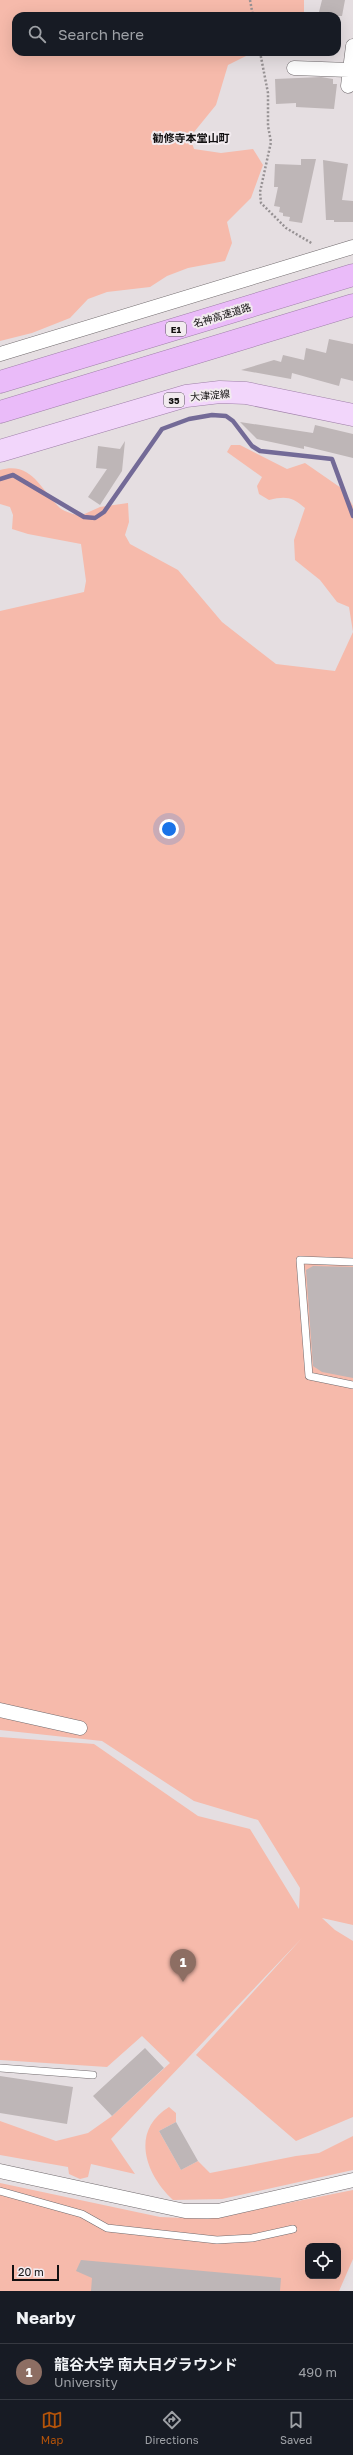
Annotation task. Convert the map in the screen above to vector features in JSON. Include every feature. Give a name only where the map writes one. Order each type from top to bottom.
[{"type":"highway","name":"名神高速道路","points":[[0,382],[353,275]]},
{"type":"highway","points":[[0,412],[353,305]]},
{"type":"main road","name":"大津淀線","points":[[0,451],[186,396],[220,392],[246,393],[353,415]]},
{"type":"street","points":[[348,86],[353,46]]},
{"type":"street","points":[[294,68],[349,70]]},
{"type":"street","points":[[0,354],[353,246]]},
{"type":"street","points":[[0,1710],[80,1728]]},
{"type":"street","points":[[0,2171],[185,2211],[218,2211],[353,2180]]},
{"type":"lane","points":[[353,1262],[300,1260],[309,1376],[353,1385]]},
{"type":"lane","points":[[0,2068],[93,2075]]},
{"type":"lane","points":[[0,2191],[82,2214],[107,2228],[217,2240],[252,2238],[293,2229]]},
{"type":"path","points":[[250,0],[252,12]]},
{"type":"path","points":[[261,56],[268,93],[268,126],[271,142],[260,192],[261,203],[286,228],[316,246]]},
{"type":"shaded area","points":[[0,0],[304,0],[304,12],[12,12],[12,56],[246,56],[228,65],[216,105],[190,137],[194,149],[221,153],[253,149],[263,165],[251,198],[227,222],[232,243],[225,261],[188,268],[167,276],[150,287],[107,292],[88,299],[70,318],[32,333],[0,341]]},
{"type":"shaded area","points":[[231,445],[240,445],[287,469],[305,463],[344,490],[353,506],[353,632],[349,607],[337,602],[320,580],[295,560],[294,540],[305,508],[288,498],[269,500],[259,494],[257,486],[262,477],[227,452]]},
{"type":"shaded area","points":[[11,468],[20,469],[28,473],[41,485],[60,508],[80,516],[100,507],[128,503],[129,522],[125,535],[130,544],[178,570],[222,622],[276,664],[335,671],[353,632],[353,1925],[322,1918],[335,1930],[353,1941],[353,2117],[296,2141],[196,2055],[302,1938],[111,2139],[135,2174],[91,2164],[88,2177],[80,2179],[69,2174],[68,2167],[0,2155],[0,2121],[56,2141],[88,2133],[112,2116],[170,2063],[142,2036],[107,2067],[0,2060],[0,1737],[94,1744],[198,1816],[250,1829],[299,1909],[300,1888],[258,1820],[194,1801],[102,1741],[0,1730],[0,611],[84,592],[86,581],[81,544],[28,534],[12,529],[13,515],[10,507],[0,504],[0,470]]},
{"type":"shaded area","points":[[169,2107],[176,2113],[176,2122],[159,2131],[181,2170],[198,2161],[210,2173],[296,2156],[319,2153],[353,2136],[353,2170],[222,2199],[173,2200],[163,2190],[155,2178],[149,2165],[146,2153],[146,2140],[149,2128],[157,2117]]},
{"type":"shaded area","points":[[0,2183],[160,2217],[208,2219],[353,2190],[353,2259],[339,2291],[0,2291]]},
{"type":"building","points":[[322,0],[345,0],[342,16],[341,12],[319,12]]},
{"type":"building","points":[[321,77],[333,79],[333,84],[337,84],[334,109],[296,107],[296,103],[276,104],[275,79]]},
{"type":"building","points":[[301,159],[316,159],[302,223],[289,221],[290,217],[283,216],[283,213],[279,212],[280,207],[274,206],[278,187],[274,187],[275,164],[301,165]]},
{"type":"building","points":[[323,160],[348,164],[342,200],[353,201],[353,222],[334,222],[334,220],[326,220]]},
{"type":"building","points":[[329,339],[353,344],[353,381],[341,378],[339,386],[292,373],[291,379],[241,370],[274,360],[281,362],[283,355],[304,360],[306,348],[326,353]]},
{"type":"building","points":[[240,422],[313,433],[315,425],[353,434],[353,458],[304,446],[304,449],[257,439]]},
{"type":"building","points":[[125,441],[122,471],[100,505],[88,497],[107,469],[96,468],[98,446],[120,449]]},
{"type":"building","points":[[313,1266],[353,1267],[353,1378],[322,1372],[313,1366],[306,1270]]},
{"type":"building","points":[[145,2048],[164,2068],[112,2116],[93,2096]]},
{"type":"building","points":[[0,2076],[73,2087],[67,2124],[0,2113]]},
{"type":"building","points":[[176,2122],[198,2161],[181,2170],[159,2131]]},
{"type":"building","points":[[81,2260],[281,2278],[280,2291],[91,2291],[92,2278],[76,2271]]},
{"type":"waterway","points":[[0,479],[13,475],[84,517],[95,518],[104,512],[162,429],[189,419],[212,415],[226,416],[233,421],[252,446],[260,451],[332,459],[353,516]]},
{"type":"place","name":"龍谷大学 南大日グラウンド","points":[[183,1982]]},
{"type":"district","name":"勧修寺本堂山町","points":[[191,137]]}]
